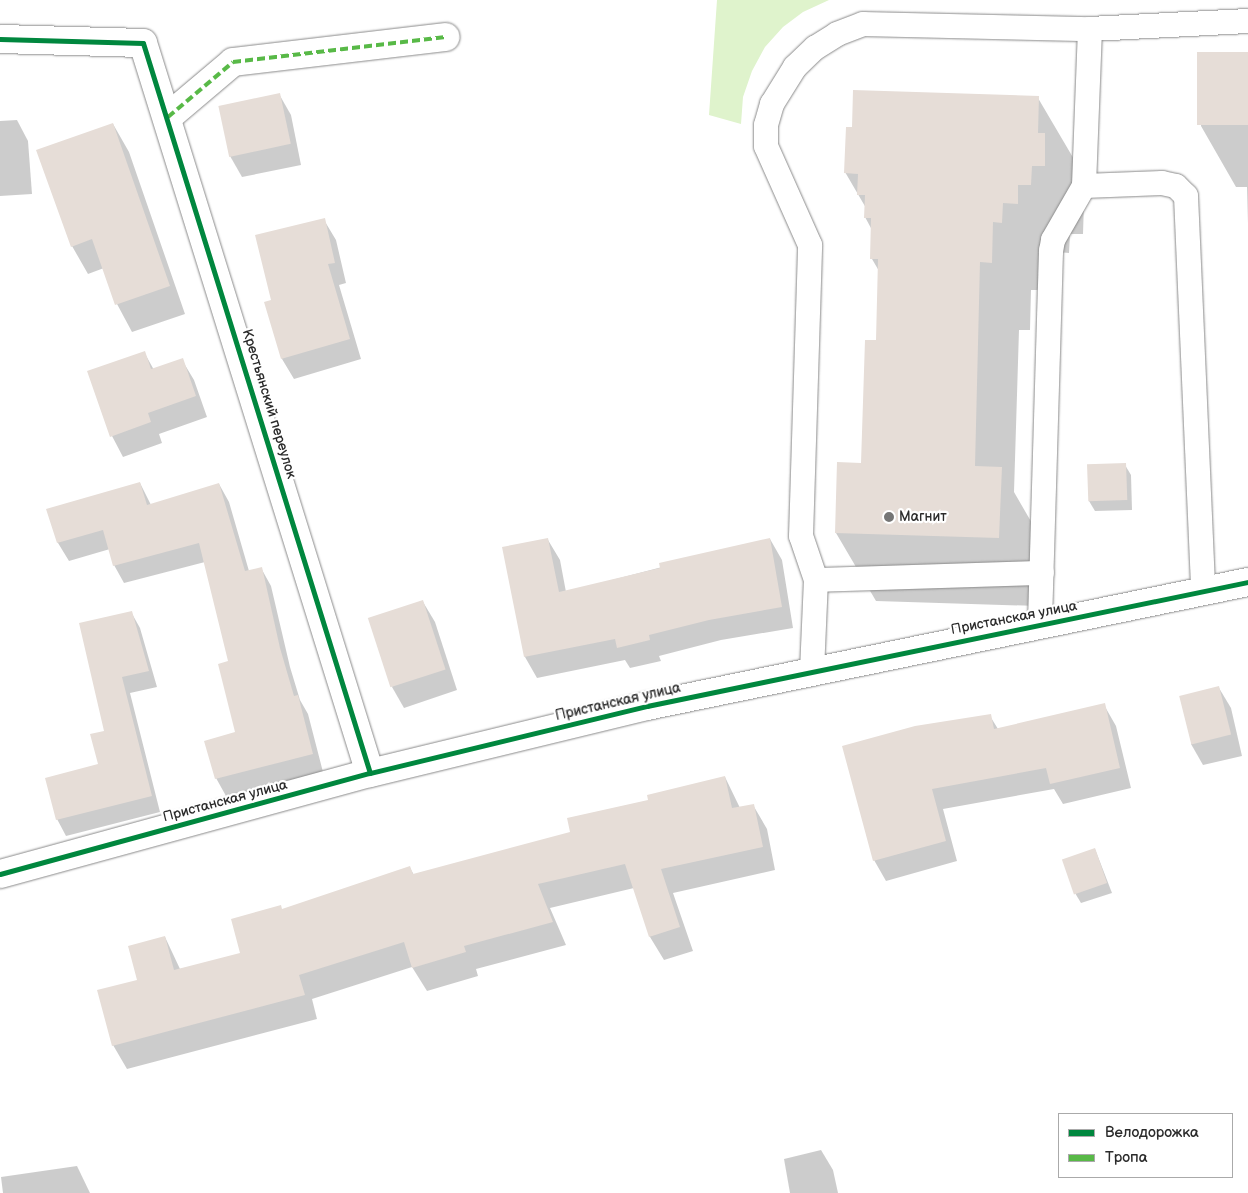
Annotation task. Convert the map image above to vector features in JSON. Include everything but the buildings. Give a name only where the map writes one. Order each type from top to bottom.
[{"type":"street","points":[[168,118],[233,62],[446,37]]},
{"type":"street","name":"Крестьянский переулок","points":[[0,39],[143,43],[168,118],[370,773]]},
{"type":"street","name":"Пристанская улица","points":[[0,874],[370,773],[646,706],[1248,582]]},
{"type":"lane","points":[[812,671],[816,580],[801,536],[810,245],[766,146],[766,125],[772,104],[794,67],[815,48],[838,34],[863,24],[1090,29],[1248,21]]},
{"type":"lane","points":[[1040,624],[1051,251],[1053,240],[1084,186],[1090,29]]},
{"type":"lane","points":[[1084,186],[1162,183],[1176,186],[1186,196],[1203,592]]},
{"type":"lane","points":[[816,580],[1042,573]]},
{"type":"green space","points":[[717,0],[829,0],[803,12],[783,27],[765,47],[752,71],[743,97],[741,124],[709,115]]},
{"type":"marked path","points":[[168,117],[233,62],[446,37]]},
{"type":"cycle path","points":[[0,39],[143,43],[370,773]]},
{"type":"cycle path","points":[[0,874],[370,773],[647,706],[1248,582]]},
{"type":"place","name":"Магнит","points":[[889,517]]}]
